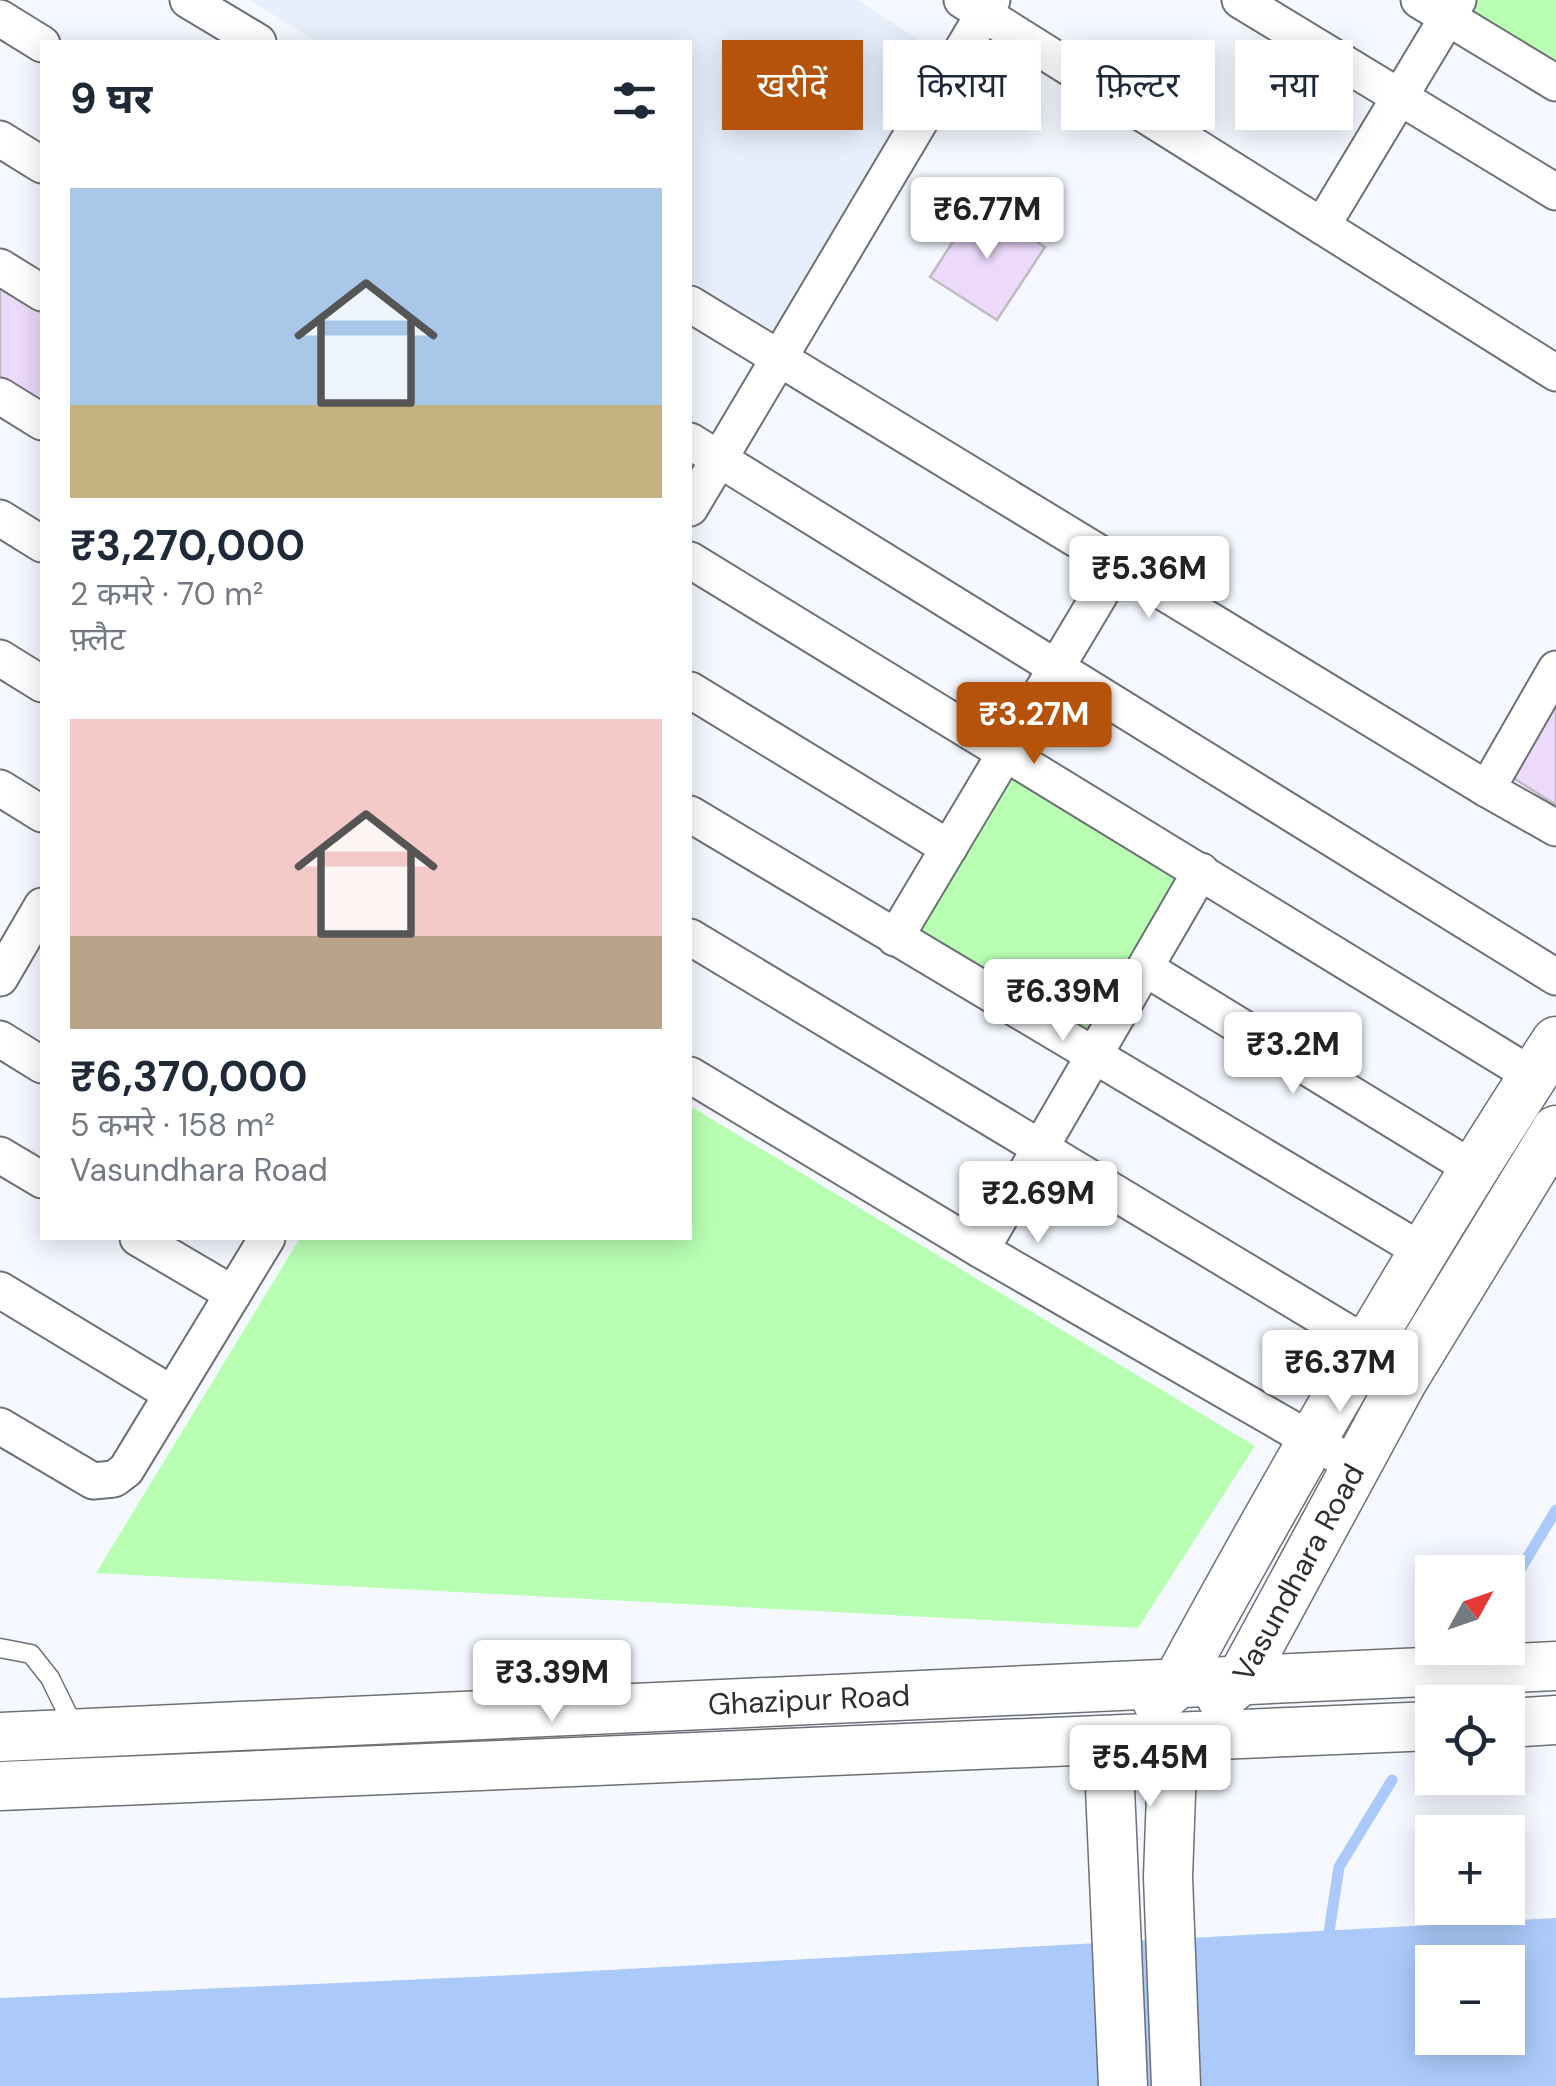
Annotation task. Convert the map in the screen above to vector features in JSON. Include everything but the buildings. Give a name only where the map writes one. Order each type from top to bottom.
[{"type":"main road","name":"Vasundhara Road","points":[[1175,1686],[1422,1251],[1544,1058]]},
{"type":"main road","name":"Vasundhara Road","points":[[1173,1739],[1240,1681],[1402,1382],[1556,1130]]},
{"type":"main road","name":"Ghazipur Road","points":[[0,1736],[1556,1666]]},
{"type":"main road","points":[[1123,2086],[1108,1742],[1175,1686]]},
{"type":"main road","points":[[1525,1722],[1556,1720]]},
{"type":"main road","name":"Ghazipur Road","points":[[0,1786],[1415,1727]]},
{"type":"main road","points":[[1173,1739],[1168,1877],[1176,2086]]},
{"type":"street","points":[[188,0],[255,40]]},
{"type":"street","points":[[1240,0],[1556,192]]},
{"type":"street","points":[[692,500],[704,449],[779,358],[980,5],[1556,374]]},
{"type":"street","points":[[1322,226],[1399,95],[1441,6],[1556,83]]},
{"type":"street","points":[[0,18],[40,43]]},
{"type":"street","points":[[0,140],[40,165]]},
{"type":"street","points":[[0,268],[40,293]]},
{"type":"street","points":[[692,305],[1556,828]]},
{"type":"street","points":[[0,396],[40,421]]},
{"type":"street","points":[[704,449],[1556,977]]},
{"type":"street","points":[[0,518],[40,543]]},
{"type":"street","points":[[692,561],[1201,871],[1544,1058]]},
{"type":"street","points":[[895,938],[1118,564]]},
{"type":"street","points":[[0,658],[40,683]]},
{"type":"street","points":[[1486,789],[1556,669]]},
{"type":"street","points":[[692,691],[949,848]]},
{"type":"street","points":[[0,788],[40,813]]},
{"type":"street","points":[[692,815],[1422,1251]]},
{"type":"street","points":[[981,1250],[1201,871]]},
{"type":"street","points":[[0,978],[28,923]]},
{"type":"street","points":[[692,938],[1368,1345]]},
{"type":"street","points":[[1145,968],[1475,1170]]},
{"type":"street","points":[[0,1039],[40,1064]]},
{"type":"street","points":[[692,1076],[981,1250],[1356,1466]]},
{"type":"street","points":[[0,1155],[40,1179]]},
{"type":"street","points":[[141,1240],[233,1294]]},
{"type":"street","points":[[0,1426],[93,1481],[104,1482],[126,1470],[266,1240]]},
{"type":"street","points":[[0,1290],[172,1394]]},
{"type":"lane","points":[[0,1648],[30,1654],[50,1678],[77,1733]]},
{"type":"shaded area","points":[[250,0],[857,0],[920,40],[883,40],[883,130],[902,130],[774,333],[692,281],[692,40],[314,40]]},
{"type":"green space","points":[[1463,0],[1556,0],[1556,64],[1460,5]]},
{"type":"green space","points":[[1006,767],[1192,880],[1093,1049],[904,931]]},
{"type":"green space","points":[[692,1107],[1255,1446],[1138,1628],[96,1573],[299,1240],[692,1240]]},
{"type":"water","points":[[1556,1918],[1556,2086],[0,2086],[0,1998],[516,1975],[1428,1925],[1525,1925],[1525,1920]]},
{"type":"waterway","points":[[1525,1562],[1556,1510]]},
{"type":"waterway","points":[[1327,1945],[1339,1867],[1392,1780]]}]
